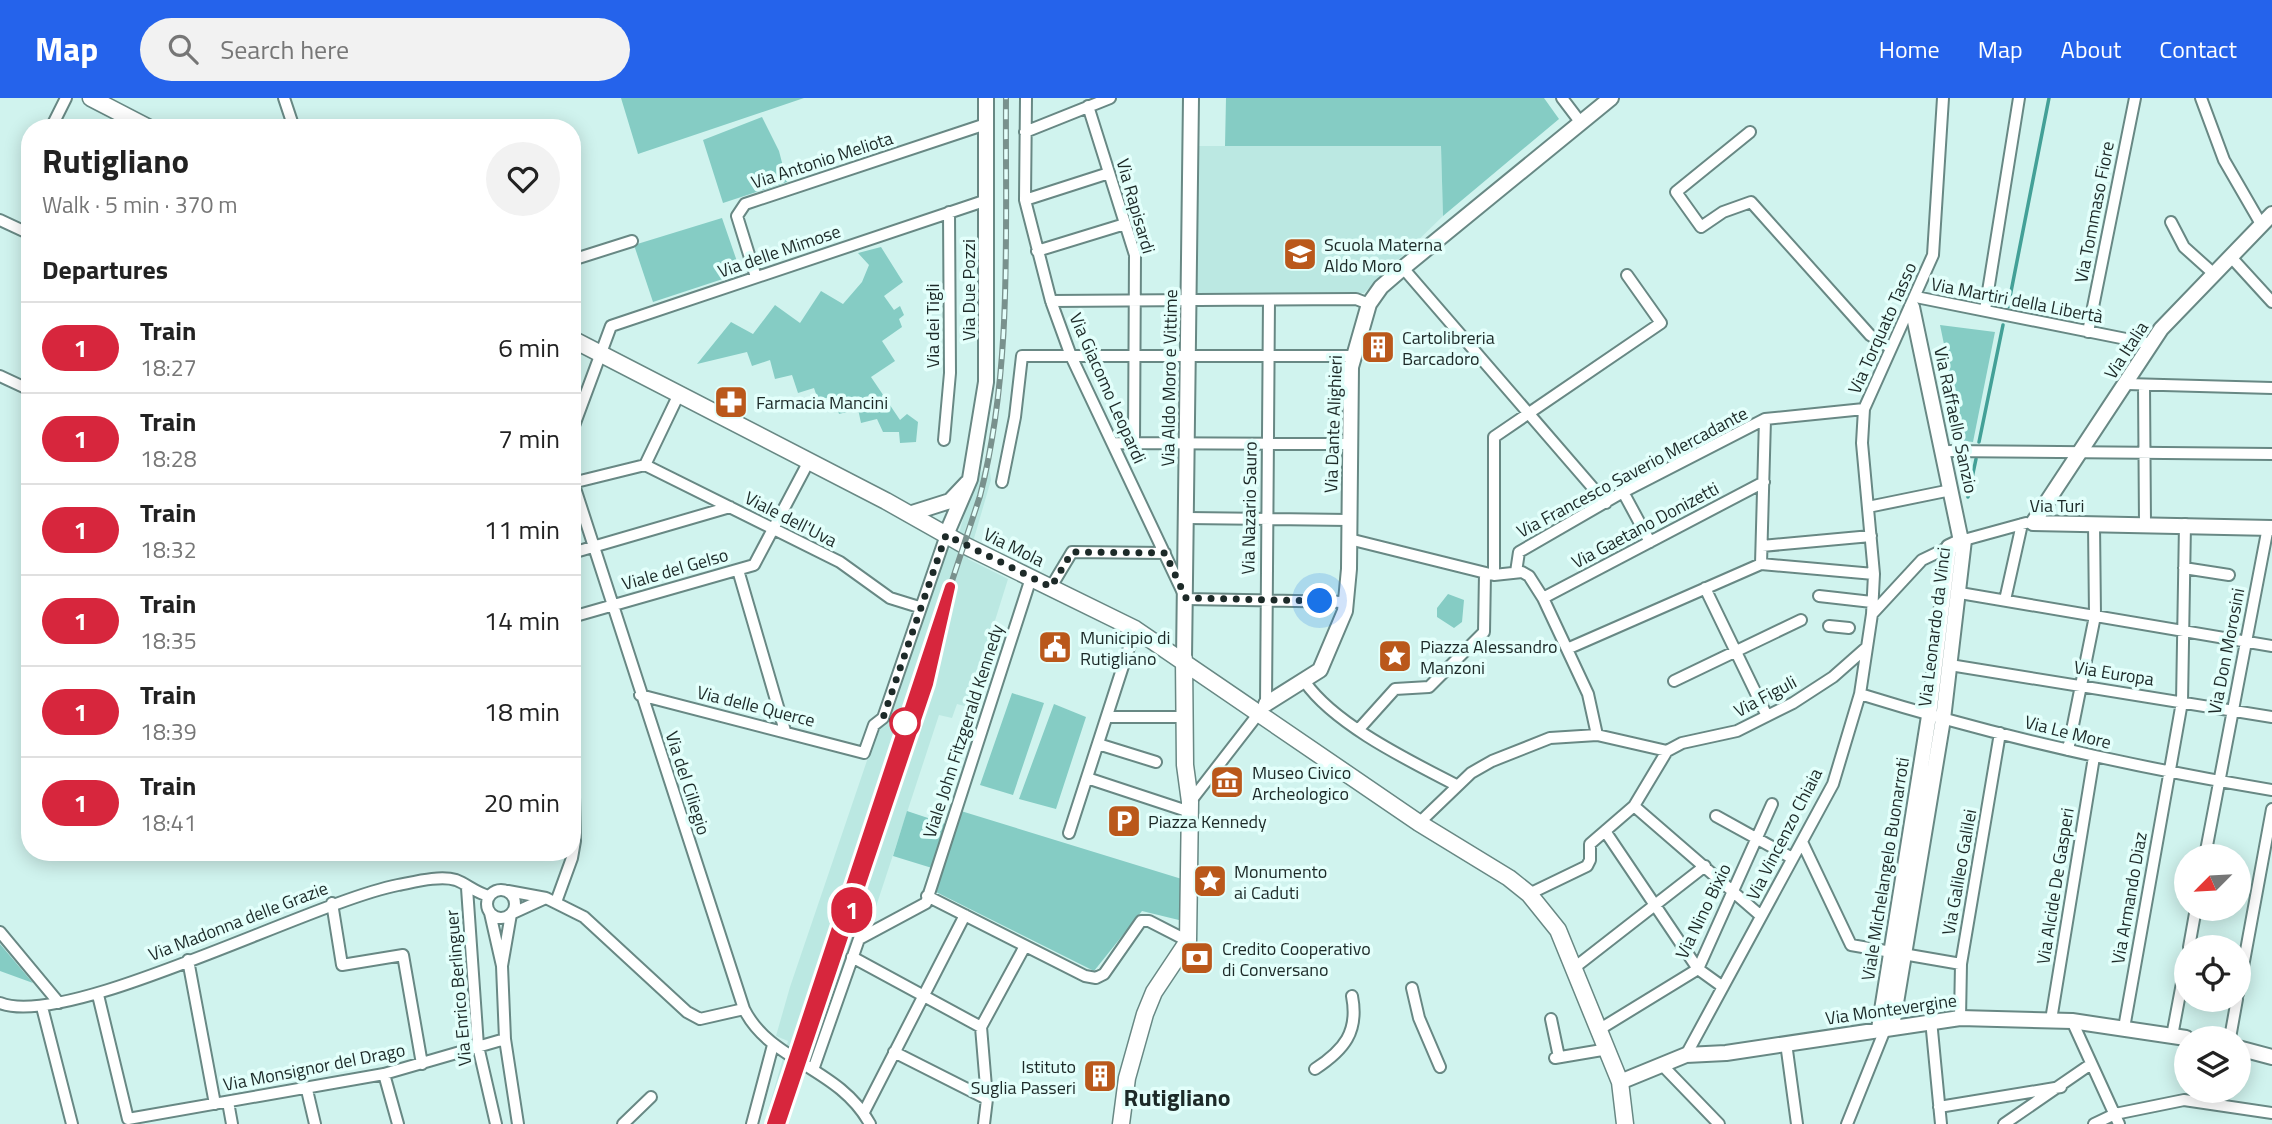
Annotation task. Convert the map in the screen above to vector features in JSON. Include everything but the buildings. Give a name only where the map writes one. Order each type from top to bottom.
[{"type":"main road","points":[[91,98],[107,102],[134,119]]},
{"type":"main road","name":"Via Mola","points":[[581,344],[946,535],[1135,629],[1263,709],[1419,823],[1463,847],[1529,894],[1558,930],[1600,1029],[1620,1082],[1625,1124]]},
{"type":"main road","points":[[1121,1124],[1127,1078],[1145,1014],[1154,992],[1188,941],[1190,807],[1185,765],[1184,659]]},
{"type":"street","points":[[56,119],[66,98]]},
{"type":"street","points":[[284,98],[291,119]]},
{"type":"street","name":"Via Due Pozzi","points":[[946,535],[970,480],[987,372],[986,98]]},
{"type":"street","name":"Via Giacomo Leopardi","points":[[1026,98],[1025,200],[1051,301],[1071,356],[1186,598]]},
{"type":"street","points":[[1025,132],[1110,98]]},
{"type":"street","name":"Via Aldo Moro e Vittime","points":[[1184,659],[1191,98]]},
{"type":"street","points":[[1562,98],[1581,123]]},
{"type":"street","name":"Via Dante Alighieri","points":[[1263,709],[1320,670],[1347,602],[1353,356],[1369,304],[1381,287],[1403,268],[1611,98]]},
{"type":"street","name":"Via Torquato Tasso","points":[[1872,608],[1874,574],[1862,443],[1864,409],[1933,255],[1943,98]]},
{"type":"street","points":[[1985,310],[2019,98]]},
{"type":"street","name":"Via Tommaso Fiore","points":[[2088,332],[2135,98]]},
{"type":"street","points":[[2201,98],[2224,160],[2267,219]]},
{"type":"street","name":"Via Rapisardi","points":[[1088,106],[1135,255],[1134,443]]},
{"type":"street","name":"Via Antonio Meliota","points":[[756,277],[737,216],[745,204],[986,124]]},
{"type":"street","points":[[1751,132],[1676,192],[1701,227],[1723,212],[1751,202],[1870,335],[1891,348]]},
{"type":"street","points":[[1025,200],[1109,173]]},
{"type":"street","name":"Via delle Mimose","points":[[581,406],[611,326],[987,200]]},
{"type":"street","name":"Via dei Tigli","points":[[944,440],[950,373],[949,212]]},
{"type":"street","name":"Via Italia","points":[[2027,523],[2127,384],[2161,329],[2267,219]]},
{"type":"street","points":[[0,220],[21,229]]},
{"type":"street","points":[[2171,222],[2184,247],[2213,273]]},
{"type":"street","points":[[1037,251],[1125,224]]},
{"type":"street","points":[[581,257],[632,241]]},
{"type":"street","points":[[2230,256],[2272,302]]},
{"type":"street","points":[[1403,268],[1606,503]]},
{"type":"street","points":[[1359,729],[1395,689],[1429,687],[1484,632],[1490,574],[1494,438],[1661,323],[1627,275]]},
{"type":"street","points":[[1051,301],[1356,299],[1369,304]]},
{"type":"street","name":"Via Nazario Sauro","points":[[1263,709],[1269,300]]},
{"type":"street","name":"Via Martiri della Libertà","points":[[1914,302],[1985,310],[2151,344]]},
{"type":"street","name":"Via Raffaello Sanzio","points":[[1914,302],[1951,490],[1958,543]]},
{"type":"street","points":[[1002,482],[1015,417],[1022,356],[1353,356]]},
{"type":"street","points":[[0,376],[21,386]]},
{"type":"street","points":[[2127,384],[2272,388]]},
{"type":"street","points":[[2144,386],[2145,524]]},
{"type":"street","points":[[581,479],[645,465],[679,394]]},
{"type":"street","name":"Via Francesco Saverio Mercadante","points":[[1516,572],[1519,552],[1623,492],[1765,419],[1864,409]]},
{"type":"street","points":[[1761,564],[1765,419]]},
{"type":"street","points":[[1112,443],[1349,444]]},
{"type":"street","points":[[1943,451],[2272,454]]},
{"type":"street","name":"Viale del Gelso","points":[[581,614],[754,565],[809,461]]},
{"type":"street","name":"Viale dell'Uva","points":[[645,465],[840,562],[890,598],[919,607]]},
{"type":"street","points":[[909,514],[950,501],[970,480]]},
{"type":"street","name":"Via Gaetano Donizetti","points":[[1543,598],[1764,482]]},
{"type":"street","points":[[1868,507],[1951,490]]},
{"type":"street","points":[[1623,492],[1650,542]]},
{"type":"street","name":"Via del Ciliegio","points":[[581,506],[640,695],[744,1009],[758,1032],[773,1045],[814,1067],[864,1112]]},
{"type":"street","points":[[581,551],[730,507]]},
{"type":"street","points":[[1187,518],[1349,520]]},
{"type":"street","points":[[2005,600],[2027,523]]},
{"type":"street","name":"Via Turi","points":[[1872,608],[1922,559],[1958,543],[2027,523],[2185,524],[2270,528]]},
{"type":"street","points":[[2068,750],[2095,616],[2094,524]]},
{"type":"street","name":"Via Armando Diaz","points":[[2124,1028],[2182,702],[2185,524]]},
{"type":"street","name":"Via Don Morosini","points":[[2207,844],[2270,528]]},
{"type":"street","points":[[919,607],[946,535]]},
{"type":"street","points":[[1762,546],[1871,536]]},
{"type":"street","points":[[1349,539],[1490,574],[1516,572],[1529,576],[1543,598],[1588,694],[1597,735]]},
{"type":"street","points":[[1936,717],[1958,543]]},
{"type":"street","name":"Via Leonardo da Vinci","points":[[1936,717],[1950,665],[1960,593],[1958,543]]},
{"type":"street","points":[[1051,587],[1072,552],[1165,553]]},
{"type":"street","points":[[1567,649],[1761,564],[1874,574]]},
{"type":"street","points":[[2185,568],[2229,575]]},
{"type":"street","points":[[738,570],[785,731]]},
{"type":"street","name":"Viale John Fitzgerald Kennedy","points":[[928,896],[1031,578]]},
{"type":"street","points":[[1705,588],[1767,716]]},
{"type":"street","points":[[1960,593],[2272,646]]},
{"type":"street","points":[[1819,596],[1872,608]]},
{"type":"street","points":[[1186,598],[1347,602]]},
{"type":"street","name":"Via delle Querce","points":[[640,695],[864,752],[874,725],[883,718],[919,607]]},
{"type":"street","name":"Via Vincenzo Chiaia","points":[[1686,1055],[1833,784],[1860,694],[1867,647],[1859,630],[1872,608]]},
{"type":"street","points":[[1674,681],[1801,620]]},
{"type":"street","points":[[1829,625],[1859,630]]},
{"type":"street","points":[[1069,834],[1135,629]]},
{"type":"street","name":"Via Figuli","points":[[1667,751],[1682,743],[1737,731],[1767,716],[1833,677],[1867,647]]},
{"type":"street","name":"Via Europa","points":[[1950,665],[2272,717]]},
{"type":"street","points":[[1305,682],[1322,702],[1359,729],[1393,752],[1456,785]]},
{"type":"street","name":"Via Le More","points":[[1860,694],[1936,717],[2094,757],[2169,774],[2272,790]]},
{"type":"street","points":[[1087,778],[1190,807],[1263,709]]},
{"type":"street","points":[[1107,717],[1185,717]]},
{"type":"street","name":"Viale Michelangelo Buonarroti","points":[[1886,1027],[1936,717]]},
{"type":"street","name":"Via Galileo Galilei","points":[[1960,1018],[1961,964],[2000,733]]},
{"type":"street","points":[[1419,823],[1456,785],[1492,761],[1550,738],[1597,735],[1667,751],[1634,806],[1590,844],[1590,860],[1587,866],[1529,894]]},
{"type":"street","points":[[1098,744],[1156,762]]},
{"type":"street","name":"Via Alcide De Gasperi","points":[[2051,1020],[2094,757]]},
{"type":"street","name":"Via Nino Bixio","points":[[1600,1029],[1698,969],[1772,804]]},
{"type":"street","points":[[1634,806],[1761,916]]},
{"type":"street","points":[[2249,935],[2272,810]]},
{"type":"street","points":[[1716,816],[1793,858]]},
{"type":"street","points":[[1605,831],[1698,969],[1723,987]]},
{"type":"street","points":[[1802,842],[1851,945],[1961,964]]},
{"type":"street","points":[[490,913],[498,918],[551,900],[570,861]]},
{"type":"street","points":[[1574,968],[1705,866]]},
{"type":"street","name":"Via Madonna delle Grazie","points":[[0,1003],[12,1008],[42,1007],[98,995],[332,904],[421,881],[456,880],[467,888],[489,896]]},
{"type":"street","name":"Via Enrico Berlinguer","points":[[467,888],[478,1046],[496,1124]]},
{"type":"street","points":[[518,1124],[505,1039],[502,966],[487,905],[489,896],[496,890],[551,900],[584,917],[687,1012],[700,1019],[744,1009]]},
{"type":"street","points":[[502,966],[515,901],[508,891]]},
{"type":"street","points":[[814,1067],[862,935],[926,902],[928,896],[1085,976],[1096,978],[1104,974],[1141,922],[1149,921],[1188,941]]},
{"type":"street","points":[[332,904],[342,965],[403,956],[422,1064]]},
{"type":"street","points":[[870,1124],[864,1112],[965,915]]},
{"type":"street","points":[[0,932],[59,1003]]},
{"type":"street","points":[[984,1124],[987,1099],[981,1027],[1025,946]]},
{"type":"street","points":[[852,957],[981,1027]]},
{"type":"street","points":[[188,960],[215,1104]]},
{"type":"street","points":[[1412,988],[1419,1018],[1440,1067]]},
{"type":"street","name":"Via Monsignor del Drago","points":[[98,995],[128,1119],[307,1090],[384,1074],[505,1039]]},
{"type":"street","points":[[1315,1069],[1347,1043],[1355,1012],[1352,996]]},
{"type":"street","points":[[42,1007],[72,1124]]},
{"type":"street","name":"Via Montevergine","points":[[1620,1082],[1686,1055],[1726,1053],[1931,1020],[1960,1018],[2072,1021],[2174,1036]]},
{"type":"street","points":[[1551,1019],[1557,1057],[1608,1049]]},
{"type":"street","points":[[1931,1020],[1941,1124]]},
{"type":"street","points":[[2072,1021],[2117,1119]]},
{"type":"street","points":[[1847,1124],[1886,1027]]},
{"type":"street","points":[[1786,1043],[1797,1124]]},
{"type":"street","points":[[752,1124],[773,1045]]},
{"type":"street","points":[[2251,1051],[2272,1057]]},
{"type":"street","points":[[894,1052],[987,1099]]},
{"type":"street","points":[[1662,1065],[1719,1124]]},
{"type":"street","points":[[2004,1124],[2091,1065]]},
{"type":"street","points":[[384,1074],[398,1124]]},
{"type":"street","points":[[1939,1107],[2061,1087]]},
{"type":"street","points":[[307,1090],[315,1124]]},
{"type":"street","points":[[622,1124],[651,1097]]},
{"type":"street","points":[[2094,1124],[2184,1100],[2272,1113]]},
{"type":"street","points":[[228,1102],[232,1124]]},
{"type":"shaded area","points":[[621,98],[804,98],[638,154]]},
{"type":"shaded area","points":[[1226,98],[1544,98],[1559,119],[1443,216],[1441,146],[1225,146]]},
{"type":"shaded area","points":[[762,117],[779,151],[787,182],[723,203],[703,140]]},
{"type":"shaded area","name":"Scuola Materna Aldo Moro","points":[[1198,146],[1441,146],[1443,216],[1364,293],[1196,296]]},
{"type":"shaded area","points":[[722,218],[741,273],[653,302],[634,245]]},
{"type":"shaded area","points":[[881,247],[903,282],[884,296],[894,310],[900,306],[904,315],[899,319],[902,327],[882,341],[895,361],[871,377],[900,420],[907,414],[918,422],[916,442],[900,443],[899,432],[883,432],[877,419],[861,423],[858,409],[839,414],[834,396],[818,400],[814,388],[798,393],[792,375],[775,379],[770,360],[752,366],[747,352],[697,364],[731,322],[753,334],[775,305],[800,323],[821,291],[843,304],[862,282],[869,265],[858,253]]},
{"type":"shaded area","points":[[1940,325],[1995,332],[1973,442],[1964,441]]},
{"type":"shaded area","points":[[989,464],[991,480],[968,559],[1008,579],[968,707],[957,704],[952,718],[939,715],[869,928],[854,932],[819,1039],[799,1075],[785,1124],[764,1124],[788,1041],[776,1036],[790,987],[878,728],[885,726],[947,548],[954,550],[975,479]]},
{"type":"shaded area","points":[[1448,594],[1464,600],[1462,622],[1454,628],[1437,617],[1437,608]]},
{"type":"shaded area","points":[[1012,693],[1044,703],[1013,795],[980,785]]},
{"type":"shaded area","points":[[1054,704],[1086,717],[1056,809],[1019,799]]},
{"type":"shaded area","points":[[907,811],[946,824],[932,868],[893,856]]},
{"type":"shaded area","points":[[961,811],[1185,880],[1183,921],[1142,911],[1094,971],[934,891]]},
{"type":"shaded area","points":[[0,944],[33,983],[0,971]]},
{"type":"waterway","points":[[2008,307],[2049,98]]},
{"type":"waterway","points":[[1979,442],[2003,325]]},
{"type":"waterway","points":[[1968,497],[1976,459]]},
{"type":"railway","points":[[773,1124],[980,496],[991,447],[1002,348],[1006,248],[1006,98]]},
{"type":"train","name":"1","points":[[772,1124],[950,587],[928,684],[780,1124]]},
{"type":"place","name":"Scuola Materna Aldo Moro","points":[[1300,254]]},
{"type":"place","name":"Cartolibreria Barcadoro","points":[[1378,347]]},
{"type":"place","name":"Farmacia Mancini","points":[[731,402]]},
{"type":"place","name":"Municipio di Rutigliano","points":[[1055,647]]},
{"type":"place","name":"Piazza Alessandro Manzoni","points":[[1395,656]]},
{"type":"place","name":"Museo Civico Archeologico","points":[[1227,782]]},
{"type":"place","name":"Piazza Kennedy","points":[[1124,821]]},
{"type":"place","name":"Monumento ai Caduti","points":[[1210,881]]},
{"type":"place","name":"Credito Cooperativo di Conversano","points":[[1197,958]]},
{"type":"place","name":"Istituto Suglia Passeri","points":[[1100,1076]]},
{"type":"district","name":"Rutigliano","points":[[1177,1097]]},
{"type":"route","points":[[905,723],[883,718],[946,535],[1051,587],[1072,552],[1165,553],[1186,598],[1320,601]]}]
